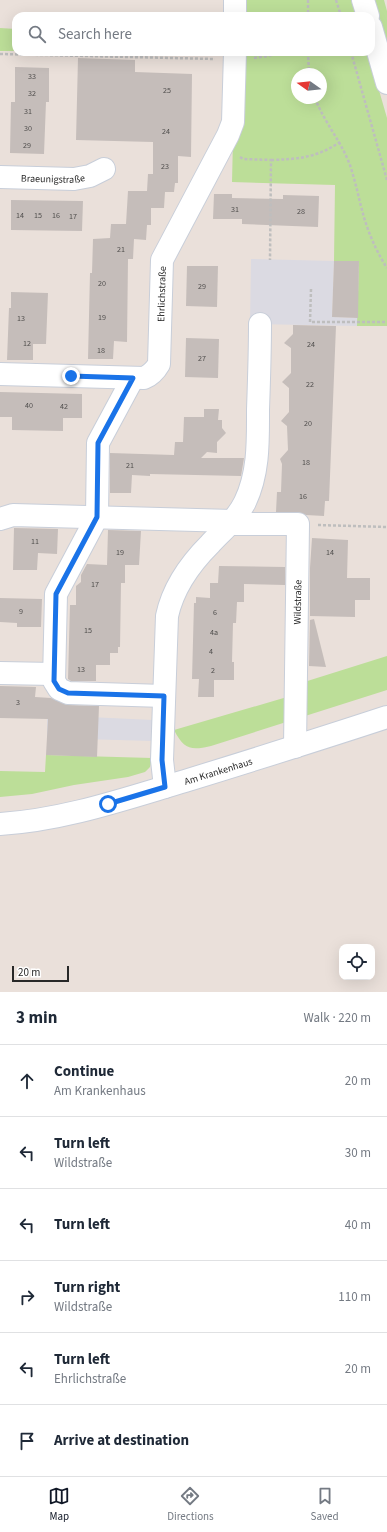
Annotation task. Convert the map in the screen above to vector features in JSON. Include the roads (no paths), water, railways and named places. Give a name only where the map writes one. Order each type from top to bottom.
[{"type":"street","points":[[235,0],[235,12]]},
{"type":"street","points":[[364,0],[367,12]]},
{"type":"street","points":[[375,41],[387,83]]},
{"type":"street","name":"Ehrlichstraße","points":[[0,374],[144,378],[153,373],[159,364],[162,260],[228,135],[233,122],[234,56]]},
{"type":"street","name":"Braeunigstraße","points":[[0,177],[74,179],[90,176],[104,169]]},
{"type":"street","points":[[165,787],[162,760],[165,636],[167,616],[175,588],[209,545],[232,522],[244,504],[251,487],[257,453],[260,324]]},
{"type":"street","points":[[133,378],[98,443],[97,517],[56,594],[54,674],[56,686],[68,693],[164,696]]},
{"type":"street","points":[[0,519],[13,515],[232,522]]},
{"type":"street","name":"Wildstraße","points":[[232,522],[298,524],[295,747]]},
{"type":"street","points":[[0,673],[54,674]]},
{"type":"street","name":"Am Krankenhaus","points":[[0,824],[58,817],[165,787],[387,717]]}]
